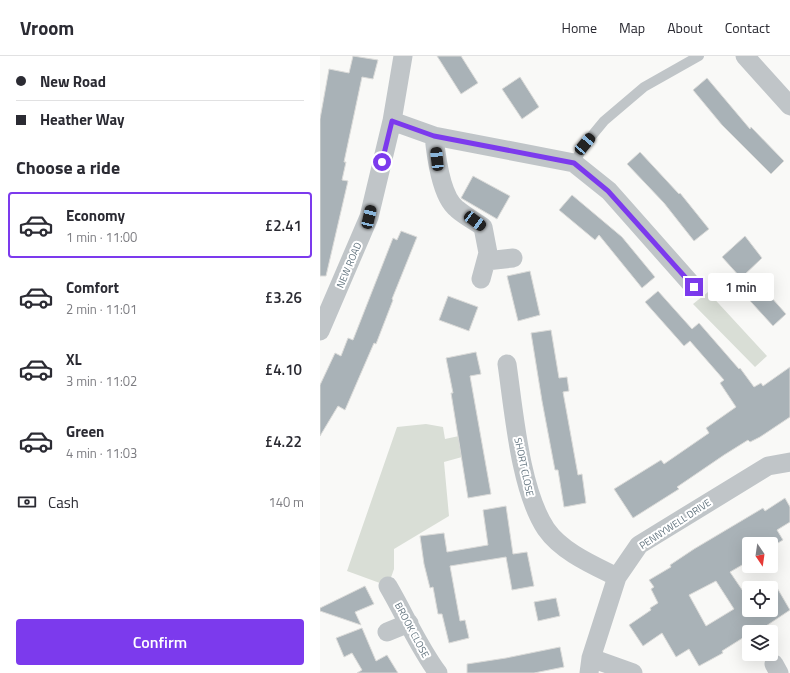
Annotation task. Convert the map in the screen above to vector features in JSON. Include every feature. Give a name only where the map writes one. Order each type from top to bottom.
[{"type":"street","name":"NEW ROAD","points":[[320,331],[369,217],[392,121],[404,56]]},
{"type":"street","points":[[745,56],[790,106]]},
{"type":"street","points":[[392,121],[434,136],[574,163],[608,191],[694,287]]},
{"type":"street","points":[[434,136],[438,170],[448,195],[456,208],[483,227],[488,253],[481,279]]},
{"type":"street","points":[[486,261],[513,258]]},
{"type":"street","name":"SHORT CLOSE","points":[[507,364],[518,437],[530,499],[547,530],[572,553],[617,577]]},
{"type":"street","name":"PENNYWELL DRIVE","points":[[590,665],[617,577],[639,545],[768,466],[790,462]]},
{"type":"street","name":"BROOK CLOSE","points":[[388,586],[409,623],[423,653],[438,673]]},
{"type":"street","points":[[387,632],[409,623]]},
{"type":"street","points":[[590,665],[633,673]]},
{"type":"lane","points":[[574,163],[585,144],[604,121],[644,87],[699,56]]},
{"type":"shaded area","points":[[708,292],[767,356],[755,367],[693,304]]},
{"type":"shaded area","points":[[426,424],[443,427],[445,439],[459,436],[462,457],[444,462],[449,516],[394,549],[394,569],[388,586],[347,571],[397,427]]},
{"type":"building","points":[[353,56],[378,60],[373,79],[362,77],[344,162],[346,162],[342,180],[348,181],[326,276],[320,276],[320,119],[329,69],[349,73]]},
{"type":"building","points":[[437,56],[461,56],[478,83],[461,94]]},
{"type":"building","points":[[520,77],[539,107],[522,119],[502,89]]},
{"type":"building","points":[[707,78],[750,129],[751,127],[784,161],[771,174],[722,125],[693,90]]},
{"type":"building","points":[[640,152],[679,194],[680,193],[709,229],[694,241],[664,203],[627,164]]},
{"type":"building","points":[[473,176],[510,196],[497,219],[461,198]]},
{"type":"building","points":[[572,195],[622,237],[655,277],[642,288],[599,235],[595,240],[559,210]]},
{"type":"building","points":[[401,231],[417,237],[376,344],[374,343],[345,410],[338,406],[320,436],[320,385],[335,353],[341,356],[348,338],[353,340],[393,238],[397,240]]},
{"type":"building","points":[[745,236],[762,258],[741,278],[722,257]]},
{"type":"building","points":[[530,271],[540,315],[518,321],[507,276]]},
{"type":"building","points":[[756,280],[786,314],[773,326],[742,292]]},
{"type":"building","points":[[658,291],[692,329],[699,323],[739,369],[740,368],[754,387],[761,383],[763,386],[790,367],[790,417],[760,437],[750,442],[748,440],[724,455],[677,487],[679,489],[633,518],[614,489],[661,460],[664,464],[709,433],[706,428],[736,407],[720,383],[724,380],[690,341],[684,346],[645,302]]},
{"type":"building","points":[[448,296],[478,307],[469,331],[439,320]]},
{"type":"building","points":[[551,330],[559,378],[567,377],[569,391],[563,392],[578,475],[582,474],[586,503],[564,507],[558,470],[555,470],[531,333]]},
{"type":"building","points":[[476,352],[481,374],[470,376],[491,494],[468,498],[451,393],[453,393],[446,358]]},
{"type":"building","points":[[785,498],[790,507],[790,522],[777,530],[783,540],[778,543],[778,537],[742,537],[742,565],[730,572],[742,590],[742,617],[778,617],[778,589],[790,610],[768,625],[742,625],[742,638],[722,651],[723,653],[699,666],[689,649],[676,657],[662,633],[643,646],[629,625],[651,610],[650,608],[658,603],[651,589],[654,587],[649,580],[671,567],[670,565],[694,549],[763,508],[765,511]],"holes":[[[716,581],[734,609],[706,626],[689,595]]]},
{"type":"building","points":[[506,506],[513,554],[527,552],[534,586],[512,590],[506,557],[450,566],[460,621],[465,620],[469,638],[449,643],[442,614],[438,614],[433,587],[430,588],[424,564],[420,536],[444,533],[447,552],[488,545],[483,510]]},
{"type":"building","points":[[365,586],[374,604],[355,612],[361,625],[320,611],[320,608]]},
{"type":"building","points":[[556,598],[560,616],[538,621],[534,602]]},
{"type":"building","points":[[362,628],[376,661],[387,655],[398,673],[357,673],[362,670],[352,653],[344,657],[336,638]]},
{"type":"building","points":[[560,647],[564,667],[534,673],[467,673],[467,664]]},
{"type":"route","points":[[382,162],[392,121],[434,136],[574,163],[608,191],[694,287]]}]
